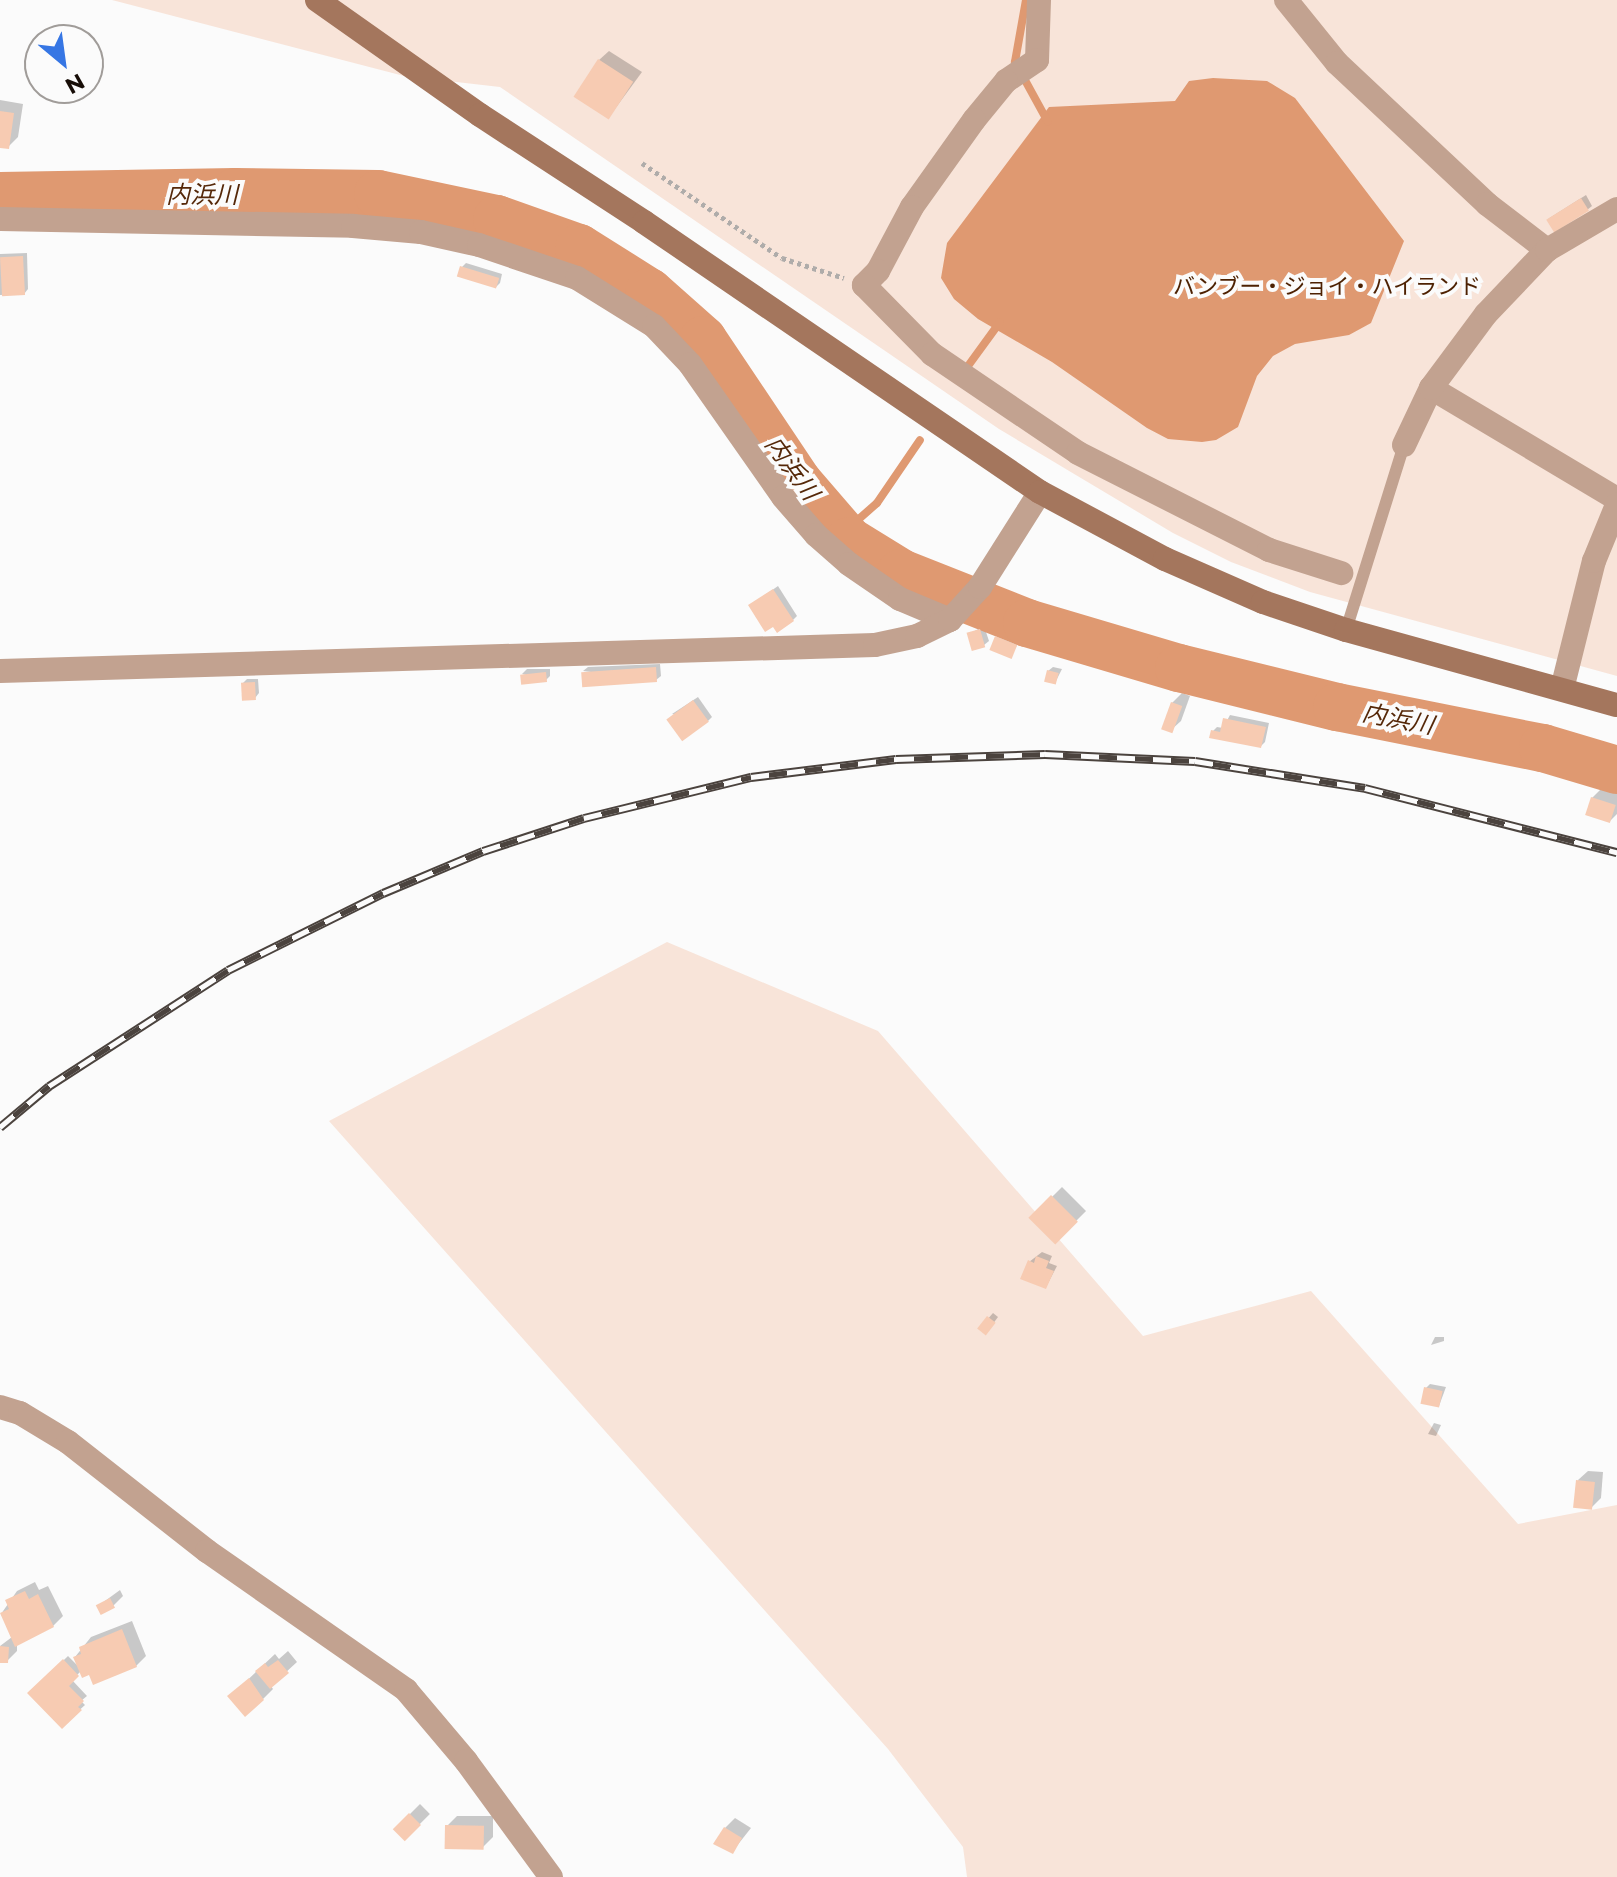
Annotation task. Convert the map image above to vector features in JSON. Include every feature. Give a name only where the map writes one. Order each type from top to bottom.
[{"type":"street","points":[[317,0],[480,115],[644,222],[1040,492],[1165,559],[1263,602],[1346,630],[1617,705]]},
{"type":"street","points":[[1039,0],[1037,60],[1006,81],[974,120],[912,207],[878,271],[864,285],[932,354],[1078,453],[1269,550],[1351,577]]},
{"type":"street","points":[[1286,0],[1337,63],[1487,204],[1547,250]]},
{"type":"street","points":[[1404,445],[1431,388],[1486,314],[1547,250],[1617,209]]},
{"type":"street","points":[[0,219],[353,226],[421,232],[479,245],[577,278],[654,326],[690,364],[783,497],[816,535],[900,599],[956,614]]},
{"type":"street","points":[[1431,388],[1617,502],[1594,561],[1562,689]]},
{"type":"street","points":[[0,671],[875,645],[917,636],[956,614],[980,587],[1040,492]]},
{"type":"street","points":[[0,1407],[20,1413],[68,1442],[207,1551],[406,1690],[466,1761],[551,1877]]},
{"type":"lane","points":[[1346,630],[1351,577],[1404,445]]},
{"type":"path","points":[[642,163],[782,258],[864,285]]},
{"type":"green space","name":"バンブー・ジョイ・ハイランド","points":[[112,0],[1617,0],[1617,676],[1310,592],[1231,562],[1173,533],[999,429],[500,87],[404,76]]},
{"type":"green space","points":[[667,942],[878,1031],[1143,1336],[1311,1291],[1518,1524],[1617,1505],[1617,1877],[967,1877],[963,1847],[888,1749],[329,1121]]},
{"type":"shaded area","points":[[1213,78],[1267,81],[1295,98],[1404,241],[1371,323],[1349,335],[1295,344],[1273,356],[1257,376],[1238,427],[1216,440],[1202,442],[1168,439],[1147,428],[1052,362],[978,319],[954,299],[941,278],[947,243],[1049,107],[1175,101],[1189,81]]},
{"type":"building","points":[[598,59],[633,82],[609,120],[573,97]]},
{"type":"building","points":[[0,111],[14,113],[9,149],[0,148]]},
{"type":"building","points":[[1581,198],[1589,211],[1554,232],[1546,220]]},
{"type":"building","points":[[23,256],[25,295],[2,296],[0,257]]},
{"type":"building","points":[[460,266],[499,278],[496,289],[457,277]]},
{"type":"building","points":[[773,589],[794,621],[777,633],[773,627],[765,632],[748,605]]},
{"type":"building","points":[[980,629],[985,647],[972,651],[967,633]]},
{"type":"building","points":[[995,636],[1017,645],[1012,659],[989,650]]},
{"type":"building","points":[[656,667],[657,682],[582,687],[581,672]]},
{"type":"building","points":[[1047,670],[1059,673],[1056,685],[1044,682]]},
{"type":"building","points":[[546,672],[547,682],[521,685],[520,675]]},
{"type":"building","points":[[255,682],[256,700],[242,701],[241,683]]},
{"type":"building","points":[[693,700],[709,722],[682,741],[666,719]]},
{"type":"building","points":[[1171,702],[1182,706],[1172,733],[1161,729]]},
{"type":"building","points":[[1223,718],[1266,727],[1261,748],[1209,738],[1211,730],[1220,732]]},
{"type":"building","points":[[1591,797],[1616,805],[1610,823],[1585,815]]},
{"type":"building","points":[[1051,1195],[1078,1222],[1055,1244],[1028,1218]]},
{"type":"building","points":[[1036,1256],[1049,1261],[1046,1268],[1054,1271],[1046,1289],[1020,1279],[1028,1260],[1034,1263]]},
{"type":"building","points":[[987,1316],[996,1323],[986,1335],[977,1329]]},
{"type":"building","points":[[1424,1387],[1443,1391],[1439,1408],[1420,1404]]},
{"type":"building","points":[[1576,1480],[1595,1482],[1592,1510],[1573,1508]]},
{"type":"building","points":[[25,1591],[29,1599],[38,1594],[54,1627],[15,1647],[0,1613],[9,1609],[5,1600]]},
{"type":"building","points":[[110,1598],[115,1608],[101,1615],[96,1605]]},
{"type":"building","points":[[122,1629],[137,1667],[93,1685],[89,1675],[82,1678],[73,1657],[81,1654],[79,1647]]},
{"type":"building","points":[[0,1646],[9,1647],[8,1663],[0,1663]]},
{"type":"building","points":[[63,1659],[79,1676],[69,1686],[84,1701],[78,1707],[82,1710],[62,1729],[27,1693]]},
{"type":"building","points":[[278,1660],[289,1673],[270,1689],[255,1671],[265,1663],[268,1667]]},
{"type":"building","points":[[249,1678],[264,1700],[245,1717],[227,1696]]},
{"type":"building","points":[[409,1813],[421,1825],[405,1841],[393,1829]]},
{"type":"building","points":[[445,1825],[484,1826],[484,1850],[445,1849]]},
{"type":"building","points":[[724,1827],[742,1838],[733,1854],[713,1844]]},
{"type":"waterway","points":[[1026,0],[1015,62],[1048,122]]},
{"type":"waterway","name":"内浜川","points":[[0,196],[235,192],[378,194],[497,219],[579,248],[649,292],[703,340],[798,482],[849,541],[901,573],[1027,623],[1179,668],[1337,707],[1543,748],[1617,770]]},
{"type":"waterway","points":[[968,366],[1000,322]]},
{"type":"waterway","points":[[843,533],[877,503],[920,440]]},
{"type":"railway","points":[[0,1127],[49,1086],[228,970],[383,893],[483,851],[584,818],[751,777],[896,759],[1045,754],[1195,761],[1365,788],[1617,852]]}]
